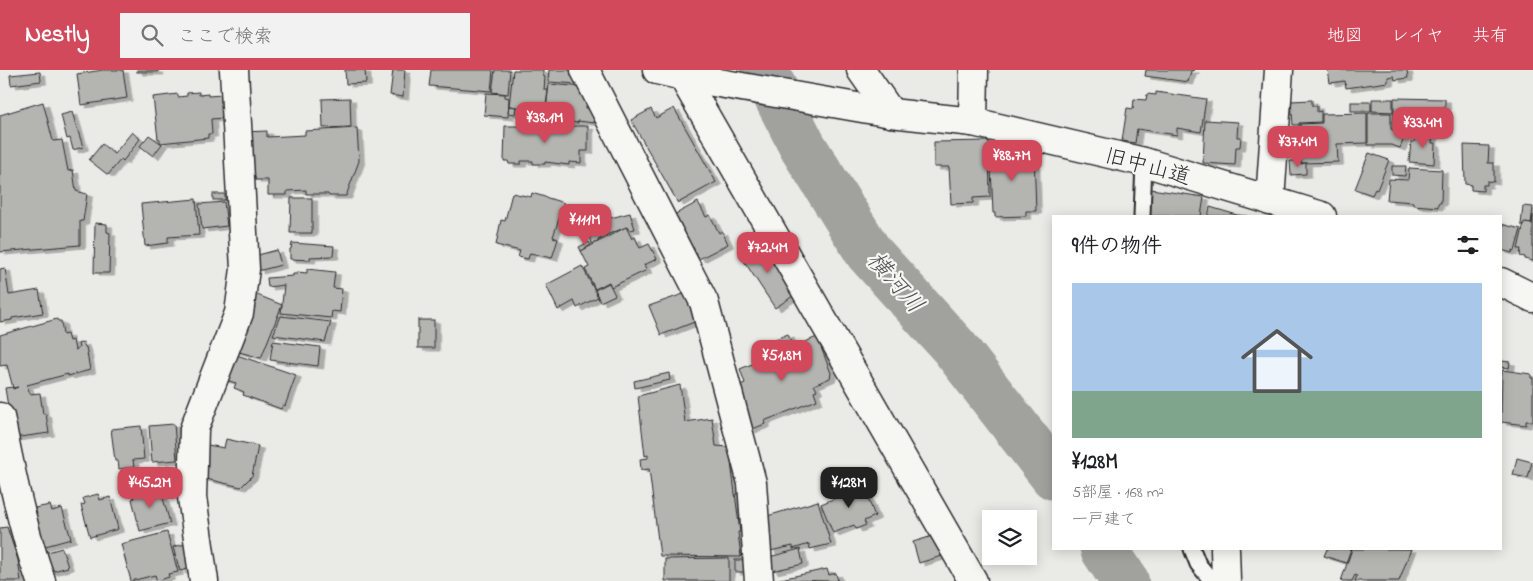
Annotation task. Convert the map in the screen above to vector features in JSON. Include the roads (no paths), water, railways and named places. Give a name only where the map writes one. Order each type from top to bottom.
[{"type":"street","points":[[204,581],[192,497],[194,429],[239,313],[246,269],[235,83],[245,70]]},
{"type":"street","points":[[585,70],[704,302],[752,483],[759,581]]},
{"type":"street","points":[[861,70],[884,111]]},
{"type":"street","points":[[973,122],[974,70]]},
{"type":"street","points":[[1270,201],[1279,70]]},
{"type":"street","points":[[678,73],[973,581]]},
{"type":"street","name":"旧中山道","points":[[678,73],[884,111],[973,122],[1144,162],[1270,201],[1305,214]]},
{"type":"street","points":[[1502,282],[1533,298]]},
{"type":"street","points":[[0,417],[15,496],[40,581]]},
{"type":"street","points":[[0,521],[15,496]]},
{"type":"street","points":[[1225,550],[1226,581]]},
{"type":"lane","points":[[1142,215],[1144,162]]},
{"type":"lane","points":[[1192,550],[1198,564],[1212,581]]},
{"type":"waterway","name":"横河川","points":[[764,70],[803,147],[869,253],[954,347],[1052,473]]},
{"type":"waterway","name":"横河川","points":[[1105,550],[1125,581]]}]
